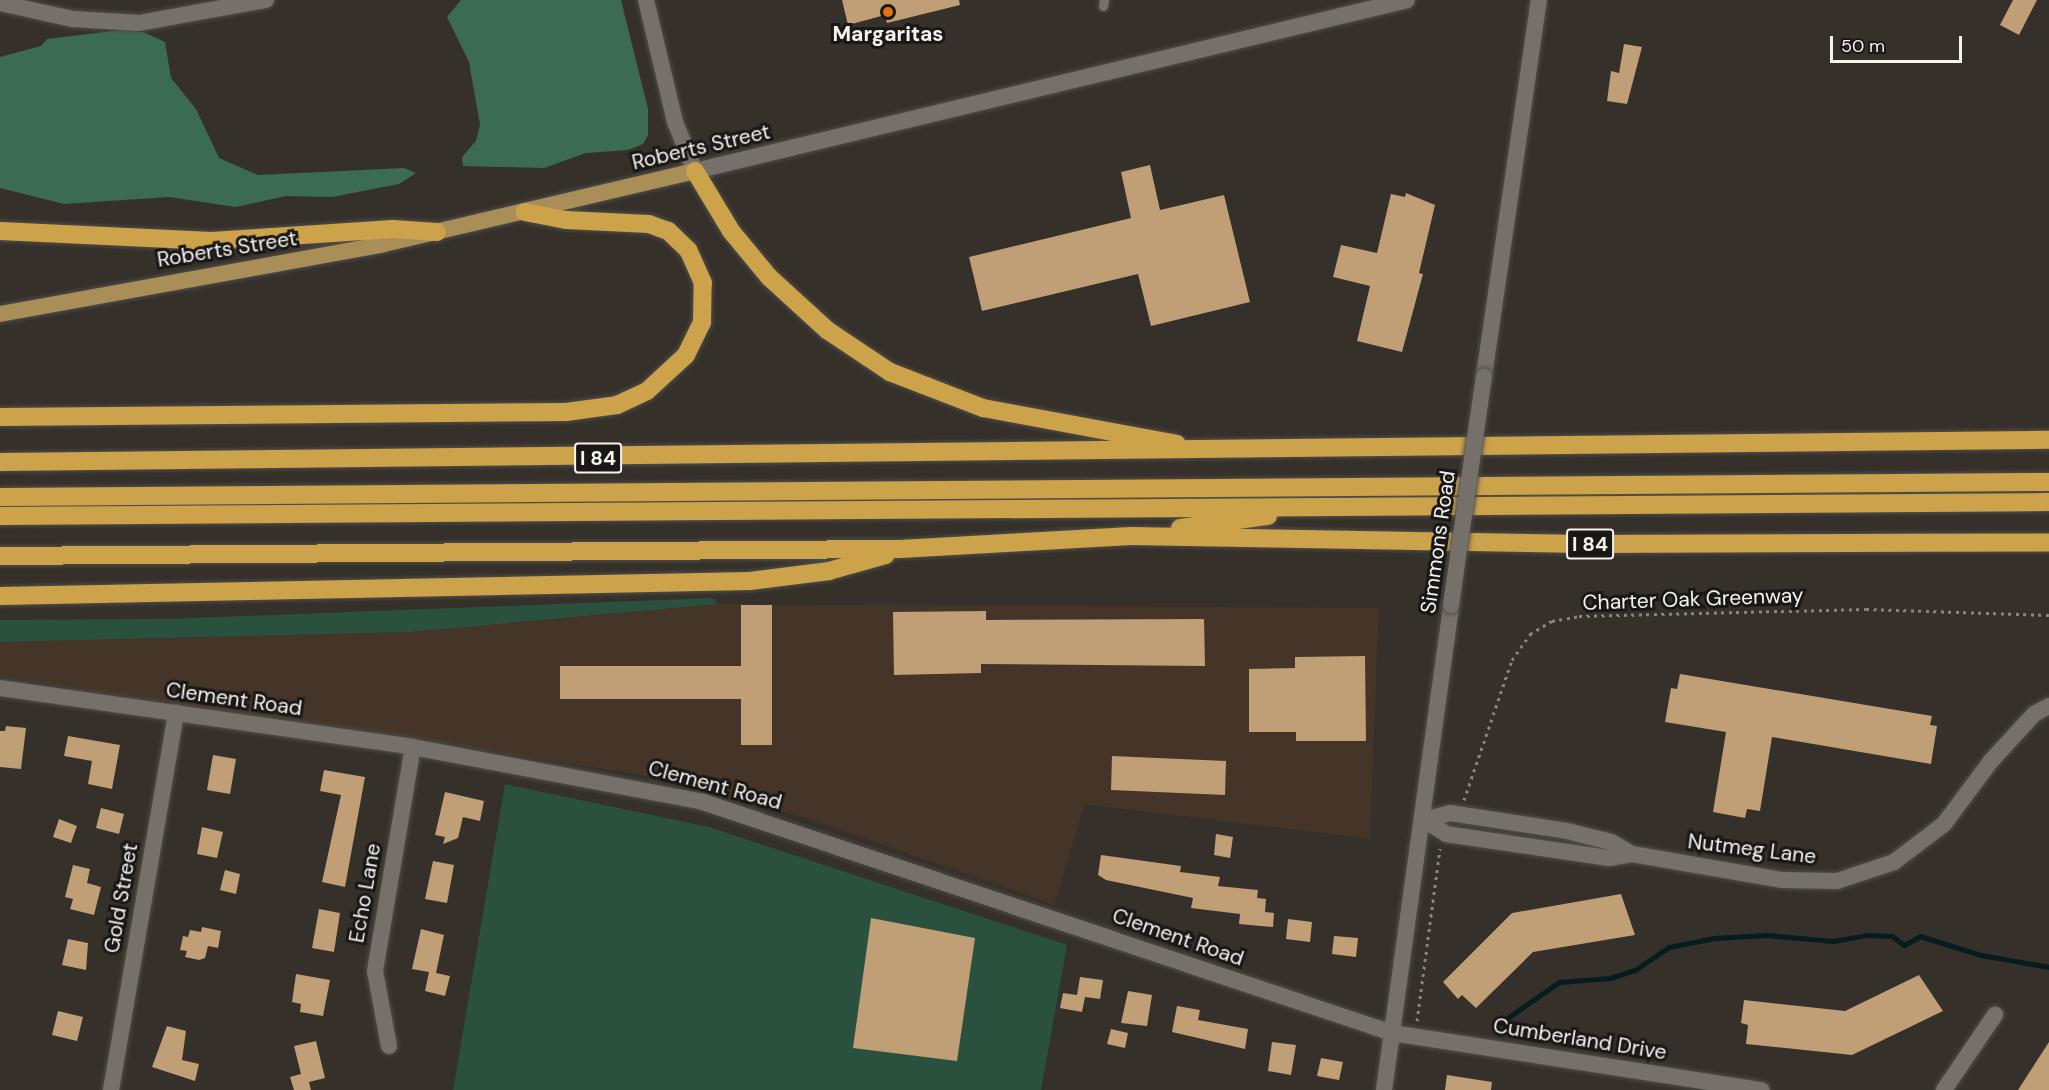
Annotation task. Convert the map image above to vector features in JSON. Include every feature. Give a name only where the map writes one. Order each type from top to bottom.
[{"type":"highway","points":[[695,171],[731,231],[769,277],[827,330],[882,367],[983,408],[1140,434],[1196,449]]},
{"type":"highway","points":[[0,417],[566,412],[617,405],[647,391],[681,361],[702,322],[704,292],[688,250],[668,231],[649,224],[566,220],[525,212]]},
{"type":"highway","points":[[0,231],[212,242],[393,229],[437,232]]},
{"type":"highway","name":"I 84","points":[[0,462],[2049,440]]},
{"type":"highway","points":[[0,498],[2049,482]]},
{"type":"highway","points":[[0,516],[2049,502]]},
{"type":"highway","points":[[1131,536],[1306,506]]},
{"type":"highway","name":"I 84","points":[[0,556],[900,549],[1131,536],[1585,544],[2049,542]]},
{"type":"highway","points":[[0,596],[742,581],[829,571],[900,549]]},
{"type":"main road","name":"Roberts Street","points":[[0,314],[437,232],[695,171]]},
{"type":"street","points":[[0,3],[72,19],[139,23],[266,0]]},
{"type":"street","points":[[646,0],[675,122],[695,171]]},
{"type":"street","name":"Roberts Street","points":[[695,171],[1407,0]]},
{"type":"street","name":"Simmons Road","points":[[1384,1090],[1424,820],[1451,605],[1539,0]]},
{"type":"street","name":"Clement Road","points":[[0,687],[413,747],[704,802],[1392,1033]]},
{"type":"street","name":"Nutmeg Lane","points":[[1424,820],[1446,834],[1591,855],[1632,854],[1783,879],[1837,881],[1894,862],[1944,824],[1991,761],[2034,714],[2049,706]]},
{"type":"street","name":"Gold Street","points":[[111,1090],[176,713]]},
{"type":"street","name":"Echo Lane","points":[[389,1046],[375,971],[413,747]]},
{"type":"street","name":"Nutmeg Lane","points":[[1424,820],[1450,813],[1597,838],[1632,854]]},
{"type":"street","points":[[1591,855],[1597,838]]},
{"type":"street","points":[[1944,1090],[1995,1015]]},
{"type":"street","name":"Cumberland Drive","points":[[1392,1033],[1762,1090]]},
{"type":"path","name":"Charter Oak Greenway","points":[[1460,808],[1512,660],[1530,634],[1552,621],[1579,616],[1866,609],[2049,615]]},
{"type":"path","points":[[1417,1020],[1442,844]]},
{"type":"shaded area","points":[[716,604],[1379,608],[1370,839],[1085,804],[1054,905],[807,818],[644,775],[0,677],[0,642],[410,632]]},
{"type":"green space","points":[[461,0],[621,0],[648,109],[648,135],[643,144],[628,150],[586,153],[544,168],[463,166],[462,157],[476,141],[480,125],[469,62],[447,17]]},
{"type":"green space","points":[[121,30],[143,32],[165,42],[171,78],[196,109],[219,158],[258,175],[404,168],[416,173],[399,184],[332,197],[286,196],[236,207],[169,197],[64,204],[0,188],[0,57],[41,46],[47,39]]},
{"type":"green space","points":[[712,598],[718,604],[410,632],[0,642],[0,620],[168,619]]},
{"type":"green space","points":[[505,784],[709,827],[1067,945],[1041,1090],[453,1090]]},
{"type":"building","name":"Margaritas","points":[[842,0],[959,0],[960,5],[887,23],[885,15],[848,25]]},
{"type":"building","points":[[2013,0],[2037,0],[2019,35],[2000,25]]},
{"type":"building","points":[[1624,44],[1642,47],[1627,104],[1607,101],[1611,71],[1619,73]]},
{"type":"building","points":[[1150,165],[1160,210],[1224,195],[1250,302],[1151,326],[1138,274],[982,311],[969,257],[1131,218],[1121,172]]},
{"type":"building","points":[[1406,193],[1435,205],[1419,273],[1423,274],[1402,352],[1357,341],[1370,286],[1333,277],[1341,245],[1377,253],[1391,194],[1405,197]]},
{"type":"building","points":[[741,605],[772,605],[772,745],[741,745],[741,699],[560,699],[560,666],[741,666]]},
{"type":"building","points":[[986,611],[986,620],[1204,619],[1205,666],[981,664],[981,673],[894,675],[893,612]]},
{"type":"building","points":[[1365,656],[1366,741],[1296,741],[1296,732],[1249,732],[1249,669],[1295,668],[1295,657]]},
{"type":"building","points":[[1680,674],[1932,716],[1930,725],[1937,726],[1931,764],[1772,737],[1760,811],[1747,809],[1745,818],[1713,812],[1726,732],[1665,722],[1671,688],[1677,689]]},
{"type":"building","points":[[6,726],[26,728],[21,769],[0,767],[0,731],[5,731]]},
{"type":"building","points":[[68,736],[120,745],[112,789],[88,784],[92,761],[64,756]]},
{"type":"building","points":[[213,755],[236,759],[230,794],[207,790]]},
{"type":"building","points":[[1112,756],[1226,761],[1225,795],[1111,790]]},
{"type":"building","points":[[324,770],[365,777],[345,887],[322,882],[341,795],[320,791]]},
{"type":"building","points":[[445,792],[484,801],[480,821],[463,817],[458,838],[443,844],[445,837],[435,835]]},
{"type":"building","points":[[101,808],[124,814],[119,834],[96,828]]},
{"type":"building","points":[[59,819],[77,826],[71,843],[53,837]]},
{"type":"building","points":[[202,827],[223,832],[217,858],[197,854]]},
{"type":"building","points":[[1216,834],[1233,837],[1230,858],[1214,855]]},
{"type":"building","points":[[1101,855],[1181,866],[1180,872],[1220,877],[1218,886],[1258,890],[1257,898],[1266,899],[1265,912],[1274,913],[1273,927],[1239,924],[1240,914],[1191,908],[1193,898],[1106,880],[1098,875]]},
{"type":"building","points":[[433,861],[454,865],[447,903],[425,899]]},
{"type":"building","points":[[73,865],[90,869],[87,883],[101,887],[94,915],[70,909],[73,899],[65,897]]},
{"type":"building","points":[[225,870],[240,874],[236,894],[220,890]]},
{"type":"building","points":[[1621,894],[1635,935],[1533,952],[1476,1008],[1462,995],[1458,999],[1443,982],[1512,913]]},
{"type":"building","points":[[319,909],[340,913],[334,952],[312,948]]},
{"type":"building","points":[[871,918],[975,938],[957,1061],[853,1048]]},
{"type":"building","points":[[1288,919],[1312,922],[1310,942],[1286,939]]},
{"type":"building","points":[[202,927],[221,931],[218,948],[208,946],[205,958],[199,960],[185,957],[187,951],[180,950],[183,936],[188,937],[190,930],[201,932]]},
{"type":"building","points":[[421,929],[444,935],[436,973],[450,976],[445,996],[425,991],[429,972],[412,969]]},
{"type":"building","points":[[1334,936],[1358,938],[1356,957],[1332,954]]},
{"type":"building","points":[[68,939],[88,943],[86,970],[62,965]]},
{"type":"building","points":[[296,974],[330,980],[323,1016],[300,1012],[301,1004],[292,1002]]},
{"type":"building","points":[[1919,975],[1943,1011],[1852,1055],[1746,1044],[1748,1025],[1741,1023],[1744,1000],[1845,1011]]},
{"type":"building","points":[[1080,977],[1103,980],[1100,999],[1085,997],[1082,1012],[1060,1008],[1063,993],[1077,995]]},
{"type":"building","points":[[1128,991],[1152,995],[1147,1026],[1121,1023]]},
{"type":"building","points":[[1177,1006],[1200,1010],[1198,1020],[1248,1029],[1245,1049],[1172,1032]]},
{"type":"building","points":[[58,1011],[83,1017],[77,1041],[52,1035]]},
{"type":"building","points":[[167,1026],[186,1031],[182,1060],[199,1064],[195,1081],[152,1067]]},
{"type":"building","points":[[1111,1029],[1128,1033],[1125,1048],[1107,1044]]},
{"type":"building","points":[[316,1041],[325,1078],[309,1082],[311,1090],[294,1090],[290,1077],[301,1074],[294,1046]]},
{"type":"building","points":[[1272,1042],[1296,1045],[1291,1075],[1268,1071]]},
{"type":"building","points":[[2049,1042],[2049,1090],[2018,1090]]},
{"type":"building","points":[[1321,1058],[1343,1062],[1339,1080],[1317,1076]]},
{"type":"building","points":[[1447,1075],[1492,1082],[1491,1090],[1445,1090]]},
{"type":"waterway","points":[[1496,1026],[1559,982],[1610,978],[1635,970],[1669,947],[1714,938],[1767,935],[1833,941],[1866,935],[1892,936],[1904,945],[1920,936],[1981,955],[2049,967]]},
{"type":"place","name":"Margaritas","points":[[888,12]]}]
